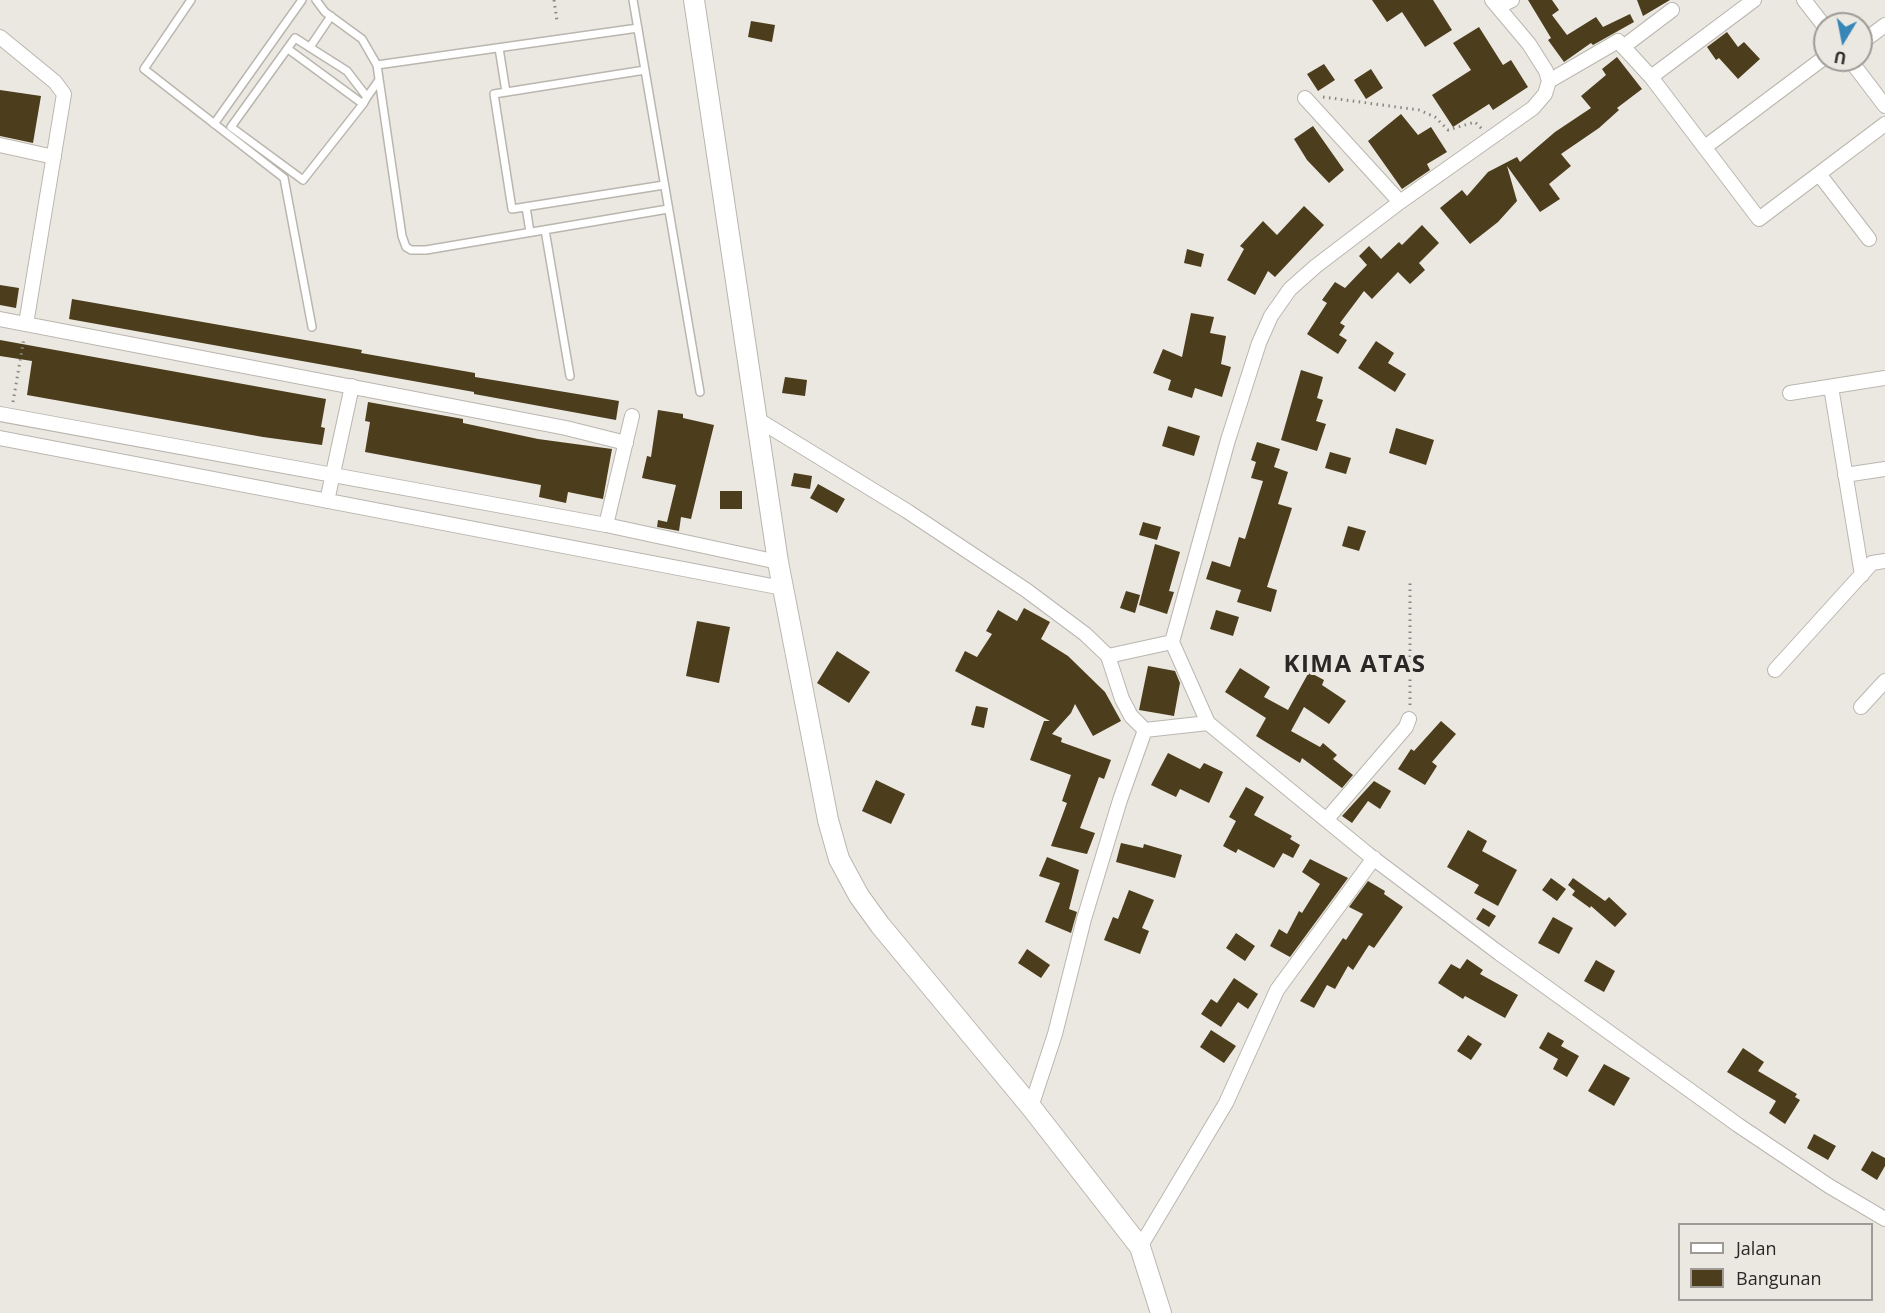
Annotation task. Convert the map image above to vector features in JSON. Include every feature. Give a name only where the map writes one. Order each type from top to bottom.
[{"type":"main road","points":[[694,0],[778,562],[828,820],[839,858],[859,896],[880,926],[1031,1107],[1140,1247],[1161,1313]]},
{"type":"street","points":[[1512,0],[1495,3],[1528,44],[1549,81]]},
{"type":"street","points":[[1651,77],[1754,0]]},
{"type":"street","points":[[1804,0],[1813,12]]},
{"type":"street","points":[[1623,47],[1672,10]]},
{"type":"street","points":[[0,37],[55,82],[64,94],[26,324]]},
{"type":"street","points":[[1885,124],[1759,219],[1651,77],[1618,41],[1549,81],[1545,94],[1533,108],[1400,202],[1316,266],[1290,289],[1270,316],[1228,440],[1172,642],[1208,723],[1374,858],[1499,953],[1738,1125],[1829,1186],[1885,1219]]},
{"type":"street","points":[[1704,147],[1813,66]]},
{"type":"street","points":[[1859,72],[1885,106]]},
{"type":"street","points":[[1305,98],[1400,202]]},
{"type":"street","points":[[0,146],[54,157]]},
{"type":"street","points":[[1819,174],[1869,239]]},
{"type":"street","points":[[0,319],[566,428],[626,443]]},
{"type":"street","points":[[1790,393],[1885,378]]},
{"type":"street","points":[[327,501],[352,386]]},
{"type":"street","points":[[1831,387],[1862,575]]},
{"type":"street","points":[[6,415],[606,525],[778,562]]},
{"type":"street","points":[[606,525],[632,416]]},
{"type":"street","points":[[757,419],[860,481],[1026,590],[1085,634],[1108,656],[1122,699],[1131,716],[1145,730]]},
{"type":"street","points":[[58,449],[61,432],[66,426]]},
{"type":"street","points":[[0,438],[783,588]]},
{"type":"street","points":[[1845,476],[1885,469]]},
{"type":"street","points":[[1775,670],[1862,575],[1879,562],[1885,575]]},
{"type":"street","points":[[1108,656],[1172,642]]},
{"type":"street","points":[[1861,707],[1885,681]]},
{"type":"street","points":[[1327,819],[1406,728],[1410,718]]},
{"type":"street","points":[[1145,730],[1208,723]]},
{"type":"street","points":[[1031,1107],[1120,800],[1145,730]]},
{"type":"street","points":[[1140,1247],[1226,1103],[1277,990],[1374,858]]},
{"type":"lane","points":[[191,0],[144,69],[284,178],[312,327]]},
{"type":"lane","points":[[214,123],[302,0]]},
{"type":"lane","points":[[316,0],[331,16],[362,39],[377,65],[402,236],[406,247],[426,250],[668,209]]},
{"type":"lane","points":[[633,0],[700,392]]},
{"type":"lane","points":[[310,47],[331,16]]},
{"type":"lane","points":[[377,65],[638,28]]},
{"type":"lane","points":[[365,100],[347,70],[295,38],[231,127],[303,180],[365,100],[379,80]]},
{"type":"lane","points":[[499,48],[506,92]]},
{"type":"lane","points":[[288,49],[365,100]]},
{"type":"lane","points":[[645,70],[494,94],[509,186],[513,209],[664,185]]},
{"type":"lane","points":[[526,207],[530,232]]},
{"type":"lane","points":[[545,230],[570,376]]},
{"type":"path","points":[[554,0],[557,21]]},
{"type":"path","points":[[1305,98],[1308,95],[1419,110],[1435,117],[1448,130],[1474,122],[1491,138]]},
{"type":"path","points":[[6,415],[26,324]]},
{"type":"path","points":[[1410,582],[1410,718]]},
{"type":"building","points":[[1372,0],[1433,0],[1452,30],[1425,47],[1402,12],[1387,22]]},
{"type":"building","points":[[1528,0],[1552,0],[1559,10],[1552,15],[1567,35],[1596,17],[1603,27],[1630,14],[1634,22],[1593,45],[1591,43],[1564,62],[1548,40],[1551,38]]},
{"type":"building","points":[[1637,0],[1670,0],[1643,16]]},
{"type":"building","points":[[751,21],[775,25],[772,42],[748,37]]},
{"type":"building","points":[[1479,27],[1503,65],[1511,60],[1528,87],[1493,110],[1489,104],[1453,127],[1432,95],[1471,70],[1453,43]]},
{"type":"building","points":[[1727,32],[1738,47],[1744,42],[1760,59],[1738,79],[1719,58],[1716,60],[1707,47]]},
{"type":"building","points":[[1617,57],[1642,89],[1617,108],[1619,110],[1599,128],[1561,154],[1571,166],[1549,184],[1560,199],[1540,212],[1507,166],[1517,201],[1498,222],[1470,244],[1440,208],[1462,190],[1467,196],[1488,172],[1517,157],[1520,162],[1555,132],[1591,108],[1581,96],[1606,75],[1602,69]]},
{"type":"building","points":[[1324,64],[1335,80],[1318,91],[1307,74]]},
{"type":"building","points":[[1371,69],[1383,88],[1366,99],[1354,80]]},
{"type":"building","points":[[0,90],[41,96],[33,143],[0,136]]},
{"type":"building","points":[[1401,114],[1418,135],[1431,127],[1447,152],[1427,164],[1430,170],[1402,189],[1368,141]]},
{"type":"building","points":[[1313,126],[1344,170],[1329,183],[1307,160],[1294,139]]},
{"type":"building","points":[[1304,206],[1324,225],[1275,277],[1268,271],[1255,295],[1227,280],[1244,249],[1240,246],[1263,221],[1277,235]]},
{"type":"building","points":[[1422,225],[1439,243],[1419,263],[1425,270],[1410,284],[1398,272],[1372,299],[1364,291],[1340,323],[1345,326],[1339,335],[1347,340],[1338,354],[1307,334],[1327,303],[1322,300],[1335,282],[1345,288],[1367,265],[1359,256],[1369,246],[1381,259],[1399,242],[1402,245]]},
{"type":"building","points":[[1187,249],[1204,254],[1201,267],[1184,263]]},
{"type":"building","points":[[0,285],[19,288],[16,308],[0,305]]},
{"type":"building","points":[[72,299],[362,350],[361,353],[475,373],[475,377],[619,401],[616,420],[69,319]]},
{"type":"building","points":[[1191,313],[1214,317],[1210,333],[1226,336],[1221,364],[1231,367],[1222,397],[1195,388],[1192,398],[1168,390],[1171,380],[1153,373],[1163,349],[1182,357]]},
{"type":"building","points":[[0,340],[326,399],[321,427],[325,428],[322,445],[263,437],[27,395],[32,361],[0,356]]},
{"type":"building","points":[[1376,341],[1394,353],[1388,363],[1406,374],[1395,392],[1358,368]]},
{"type":"building","points":[[1301,370],[1323,377],[1317,398],[1323,400],[1316,421],[1326,424],[1317,451],[1281,440]]},
{"type":"building","points":[[785,377],[807,380],[805,396],[782,393]]},
{"type":"building","points":[[368,402],[463,419],[463,423],[538,439],[612,449],[603,499],[568,492],[566,503],[539,497],[541,485],[365,452],[370,422],[365,421]]},
{"type":"building","points":[[658,410],[683,414],[683,418],[714,425],[691,519],[681,517],[679,531],[657,527],[658,520],[667,522],[676,485],[642,478],[647,456],[651,457]]},
{"type":"building","points":[[1168,426],[1200,436],[1194,456],[1162,446]]},
{"type":"building","points":[[1396,428],[1434,440],[1426,465],[1389,453]]},
{"type":"building","points":[[1257,442],[1280,449],[1274,467],[1288,472],[1278,504],[1292,508],[1267,587],[1277,590],[1271,612],[1237,602],[1241,590],[1206,579],[1212,561],[1230,567],[1239,537],[1245,539],[1263,481],[1251,478],[1256,462],[1251,460]]},
{"type":"building","points":[[1330,452],[1351,458],[1346,474],[1325,468]]},
{"type":"building","points":[[794,473],[812,476],[810,489],[791,486]]},
{"type":"building","points":[[818,484],[845,499],[837,513],[810,498]]},
{"type":"building","points":[[720,491],[742,491],[742,509],[720,509]]},
{"type":"building","points":[[1143,522],[1161,527],[1157,540],[1139,535]]},
{"type":"building","points":[[1348,526],[1366,531],[1359,551],[1342,546]]},
{"type":"building","points":[[1155,544],[1180,552],[1169,591],[1174,592],[1167,614],[1139,605]]},
{"type":"building","points":[[1126,591],[1140,595],[1135,613],[1120,608]]},
{"type":"building","points":[[1024,608],[1050,622],[1041,639],[1068,656],[1105,692],[1121,721],[1093,736],[1075,704],[1071,713],[1052,734],[1062,738],[1061,742],[1111,760],[1104,779],[1099,777],[1080,828],[1095,833],[1087,854],[1051,846],[1067,803],[1062,801],[1071,775],[1030,760],[1044,721],[1050,721],[955,671],[965,651],[977,657],[992,634],[986,631],[998,610],[1017,621]]},
{"type":"building","points":[[1216,610],[1239,617],[1233,636],[1210,629]]},
{"type":"building","points":[[697,621],[730,627],[719,683],[686,676]]},
{"type":"building","points":[[837,651],[870,672],[849,703],[817,683]]},
{"type":"building","points":[[1148,666],[1175,671],[1180,683],[1174,716],[1139,710]]},
{"type":"building","points":[[1240,668],[1270,687],[1264,697],[1288,710],[1309,672],[1324,680],[1322,685],[1346,701],[1329,724],[1304,707],[1291,731],[1320,747],[1323,743],[1337,755],[1333,759],[1353,775],[1342,788],[1302,758],[1300,763],[1256,736],[1266,718],[1225,692]]},
{"type":"building","points":[[976,706],[988,708],[984,728],[971,725]]},
{"type":"building","points":[[1441,721],[1456,734],[1432,762],[1437,766],[1425,785],[1398,769],[1411,749],[1414,751]]},
{"type":"building","points":[[1168,753],[1200,769],[1204,763],[1223,772],[1209,803],[1180,789],[1176,797],[1151,785]]},
{"type":"building","points":[[876,780],[905,794],[891,824],[862,811]]},
{"type":"building","points":[[1374,781],[1391,791],[1380,809],[1368,801],[1352,823],[1342,816]]},
{"type":"building","points":[[1246,787],[1264,797],[1254,815],[1292,836],[1290,839],[1300,845],[1293,858],[1283,853],[1274,868],[1238,849],[1236,853],[1223,846],[1236,821],[1229,817]]},
{"type":"building","points":[[1468,830],[1487,841],[1482,851],[1517,870],[1498,906],[1474,893],[1479,885],[1447,867]]},
{"type":"building","points":[[1121,843],[1143,848],[1144,844],[1182,855],[1175,878],[1116,862]]},
{"type":"building","points":[[1047,857],[1079,870],[1069,909],[1077,912],[1071,933],[1045,922],[1060,883],[1039,876]]},
{"type":"building","points":[[1310,859],[1348,878],[1290,957],[1270,946],[1279,929],[1287,934],[1299,911],[1302,913],[1320,884],[1302,872]]},
{"type":"building","points":[[1551,878],[1566,889],[1557,901],[1542,890]]},
{"type":"building","points":[[1573,878],[1605,901],[1609,897],[1627,914],[1615,927],[1591,906],[1590,908],[1572,895],[1575,891],[1568,885]]},
{"type":"building","points":[[1368,881],[1385,891],[1384,894],[1403,907],[1374,948],[1369,945],[1353,970],[1348,966],[1335,989],[1327,985],[1314,1008],[1300,1001],[1343,938],[1346,940],[1363,914],[1349,907]]},
{"type":"building","points":[[1129,890],[1154,900],[1142,928],[1149,931],[1140,954],[1104,940],[1113,917],[1118,919]]},
{"type":"building","points":[[1483,908],[1496,916],[1489,927],[1476,919]]},
{"type":"building","points":[[1553,917],[1573,928],[1559,954],[1538,943]]},
{"type":"building","points":[[1236,933],[1255,946],[1245,961],[1226,948]]},
{"type":"building","points":[[1027,949],[1050,965],[1041,978],[1018,963]]},
{"type":"building","points":[[1467,959],[1483,970],[1480,974],[1518,995],[1505,1018],[1465,996],[1463,999],[1438,983],[1451,964],[1460,969]]},
{"type":"building","points":[[1596,960],[1615,971],[1604,992],[1584,981]]},
{"type":"building","points":[[1234,978],[1258,994],[1248,1009],[1238,1002],[1221,1027],[1201,1014],[1211,999],[1217,1003]]},
{"type":"building","points":[[1211,1030],[1236,1046],[1224,1063],[1200,1047]]},
{"type":"building","points":[[1548,1032],[1564,1041],[1561,1046],[1579,1056],[1567,1077],[1553,1069],[1558,1059],[1539,1048]]},
{"type":"building","points":[[1468,1035],[1482,1044],[1471,1060],[1457,1051]]},
{"type":"building","points":[[1743,1048],[1764,1062],[1758,1071],[1797,1094],[1795,1097],[1800,1100],[1785,1124],[1769,1113],[1776,1101],[1727,1072]]},
{"type":"building","points":[[1604,1064],[1630,1078],[1614,1106],[1588,1091]]},
{"type":"building","points":[[1814,1134],[1836,1146],[1828,1160],[1807,1148]]},
{"type":"building","points":[[1872,1151],[1885,1158],[1885,1166],[1877,1180],[1861,1170]]},
{"type":"district","name":"KIMA ATAS","points":[[1355,665]]}]
